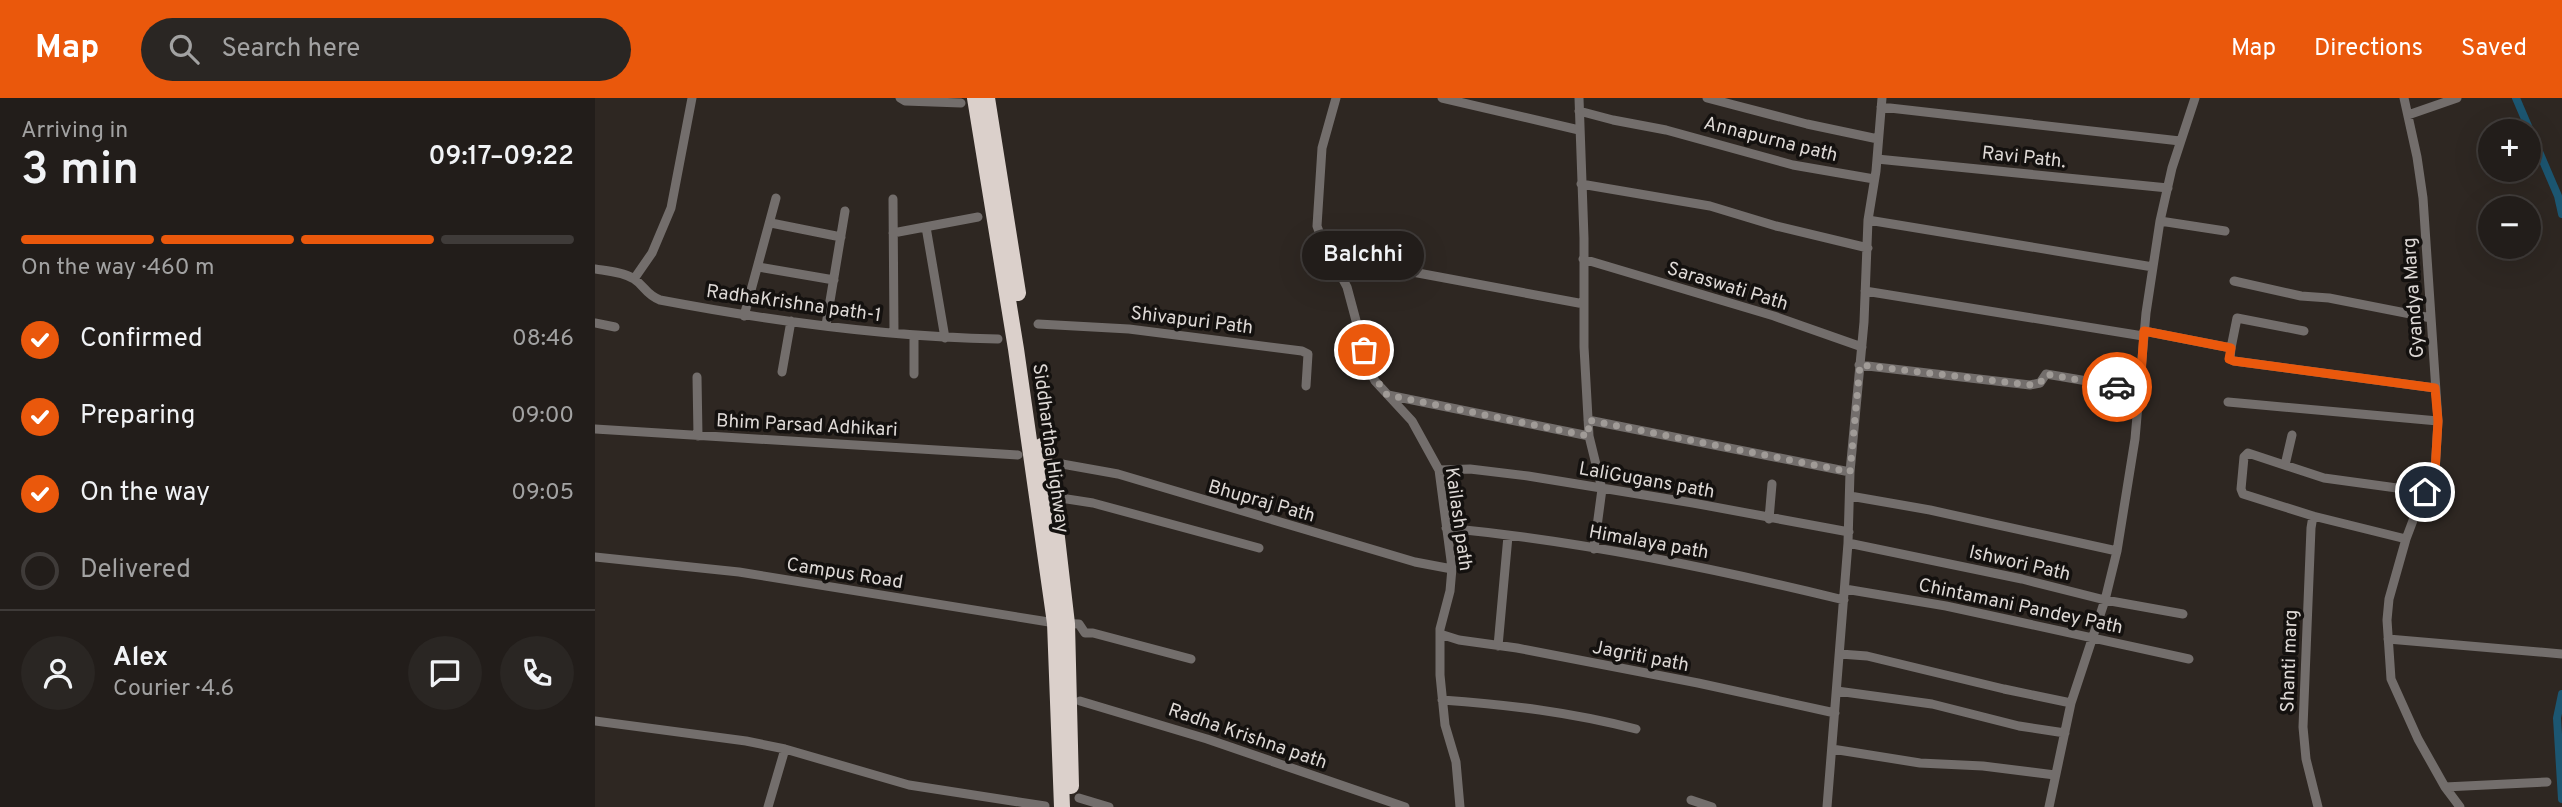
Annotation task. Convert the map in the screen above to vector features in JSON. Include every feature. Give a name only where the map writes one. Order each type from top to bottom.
[{"type":"highway","name":"Siddhartha Highway","points":[[987,98],[1056,529],[1075,803]]},
{"type":"highway","name":"Siddhartha Highway","points":[[968,100],[1022,388],[1061,623],[1062,807]]},
{"type":"street","points":[[634,279],[652,253],[671,208],[692,98]]},
{"type":"street","points":[[900,98],[905,101],[968,100]]},
{"type":"street","name":"Kailash path","points":[[1336,98],[1322,148],[1317,226],[1347,287],[1369,369],[1387,395],[1412,421],[1439,470],[1453,569],[1440,634],[1442,700],[1444,725],[1456,762],[1460,807]]},
{"type":"street","points":[[1442,98],[1579,130]]},
{"type":"street","points":[[1579,98],[1588,420],[1589,436],[1602,489],[1594,549]]},
{"type":"street","points":[[1707,98],[1878,139]]},
{"type":"street","points":[[2049,807],[2071,703],[2105,600],[2117,551],[2126,502],[2144,333],[2160,221],[2180,141],[2195,98]]},
{"type":"street","name":"Gyandya Marg","points":[[2404,98],[2423,198],[2438,421],[2435,472],[2429,478],[2406,540],[2389,599],[2387,620],[2391,679],[2418,739],[2445,787],[2460,807]]},
{"type":"street","points":[[2408,115],[2457,98]]},
{"type":"street","points":[[1827,807],[1849,543],[1850,472],[1862,347],[1868,220],[1877,159],[1881,103],[2180,141]]},
{"type":"street","name":"Annapurna path","points":[[1579,111],[1666,130],[1793,165],[1874,179]]},
{"type":"street","name":"Ravi Path.","points":[[1877,159],[2168,188]]},
{"type":"street","points":[[1581,184],[1687,202],[1867,248]]},
{"type":"street","points":[[744,316],[776,198]]},
{"type":"street","points":[[893,199],[894,333]]},
{"type":"street","points":[[826,325],[845,211]]},
{"type":"street","points":[[893,233],[978,217]]},
{"type":"street","points":[[1868,220],[2153,267]]},
{"type":"street","points":[[2160,221],[2225,231]]},
{"type":"street","points":[[771,223],[841,237]]},
{"type":"street","points":[[926,227],[945,338]]},
{"type":"street","name":"Saraswati Path","points":[[1583,259],[1774,316],[1862,347]]},
{"type":"street","points":[[1335,263],[1391,268],[1584,304]]},
{"type":"street","points":[[758,267],[834,280]]},
{"type":"street","name":"RadhaKrishna path-1","points":[[595,269],[634,279],[648,295],[660,300],[744,316],[914,336],[998,339]]},
{"type":"street","points":[[2234,281],[2301,296],[2329,298],[2431,318]]},
{"type":"street","points":[[1865,291],[2231,348]]},
{"type":"street","points":[[2304,331],[2237,318],[2229,359],[2435,388]]},
{"type":"street","points":[[782,372],[791,321]]},
{"type":"street","points":[[595,323],[615,327]]},
{"type":"street","name":"Shivapuri Path","points":[[1038,324],[1129,329],[1302,351],[1308,354],[1306,386]]},
{"type":"street","points":[[914,336],[914,374]]},
{"type":"street","points":[[1860,365],[2031,385],[2040,383],[2046,374],[2140,390]]},
{"type":"street","points":[[697,377],[698,436]]},
{"type":"street","points":[[1387,395],[1589,436]]},
{"type":"street","points":[[2228,402],[2438,421]]},
{"type":"street","points":[[1588,420],[1850,472]]},
{"type":"street","name":"Bhim Parsad Adhikari","points":[[595,429],[1018,455]]},
{"type":"street","points":[[2285,466],[2293,435]]},
{"type":"street","points":[[2406,540],[2313,516],[2241,493],[2246,454],[2324,478],[2425,492]]},
{"type":"street","name":"Bhupraj Path","points":[[1062,464],[1118,474],[1382,553],[1453,569]]},
{"type":"street","name":"LaliGugans path","points":[[1439,470],[1487,471],[1693,503],[1849,532]]},
{"type":"street","points":[[1769,519],[1772,484]]},
{"type":"street","points":[[1850,496],[1930,510],[2117,551]]},
{"type":"street","points":[[1067,499],[1093,503],[1259,548]]},
{"type":"street","name":"Shanti marg","points":[[2313,516],[2303,727],[2306,758],[2318,807]]},
{"type":"street","name":"Himalaya path","points":[[1446,528],[1594,549],[1735,575],[1844,600]]},
{"type":"street","points":[[1498,646],[1508,536]]},
{"type":"street","name":"Ishwori Path","points":[[1849,543],[2022,579],[2105,600],[2183,614]]},
{"type":"street","name":"Campus Road","points":[[595,557],[739,572],[1079,624],[1084,633],[1093,633],[1191,659]]},
{"type":"street","name":"Chintamani Pandey Path","points":[[1845,589],[1946,606],[2189,659]]},
{"type":"street","name":"Jagriti path","points":[[1440,634],[1459,640],[1697,683],[1835,713]]},
{"type":"street","points":[[2388,639],[2562,654]]},
{"type":"street","points":[[1840,654],[1867,656],[2071,703]]},
{"type":"street","points":[[1837,691],[1932,704],[2019,726],[2065,733]]},
{"type":"street","points":[[1442,700],[1525,706],[1595,718],[1636,729]]},
{"type":"street","name":"Radha Krishna path","points":[[1080,701],[1207,739],[1405,807]]},
{"type":"street","points":[[595,721],[785,749],[909,785],[1045,806]]},
{"type":"street","points":[[768,807],[785,749]]},
{"type":"street","points":[[1832,749],[1920,763],[1983,766],[2055,775]]},
{"type":"street","points":[[2445,787],[2547,782]]},
{"type":"street","points":[[1691,800],[1712,807]]},
{"type":"street","points":[[1075,803],[1109,807]]},
{"type":"waterway","points":[[2516,98],[2558,196],[2562,214]]},
{"type":"waterway","points":[[2562,694],[2557,718],[2562,799]]},
{"type":"way so far","points":[[1364,350],[1375,381],[1387,395],[1589,436],[1588,420],[1850,472],[1860,365],[2031,385],[2040,383],[2046,374],[2117,387]]},
{"type":"place","name":"Balchhi","points":[[1364,350]]},
{"type":"route","points":[[2117,387],[2140,390],[2144,331],[2231,348],[2229,359],[2234,361],[2435,388],[2438,421],[2435,472],[2429,478],[2425,492]]}]
